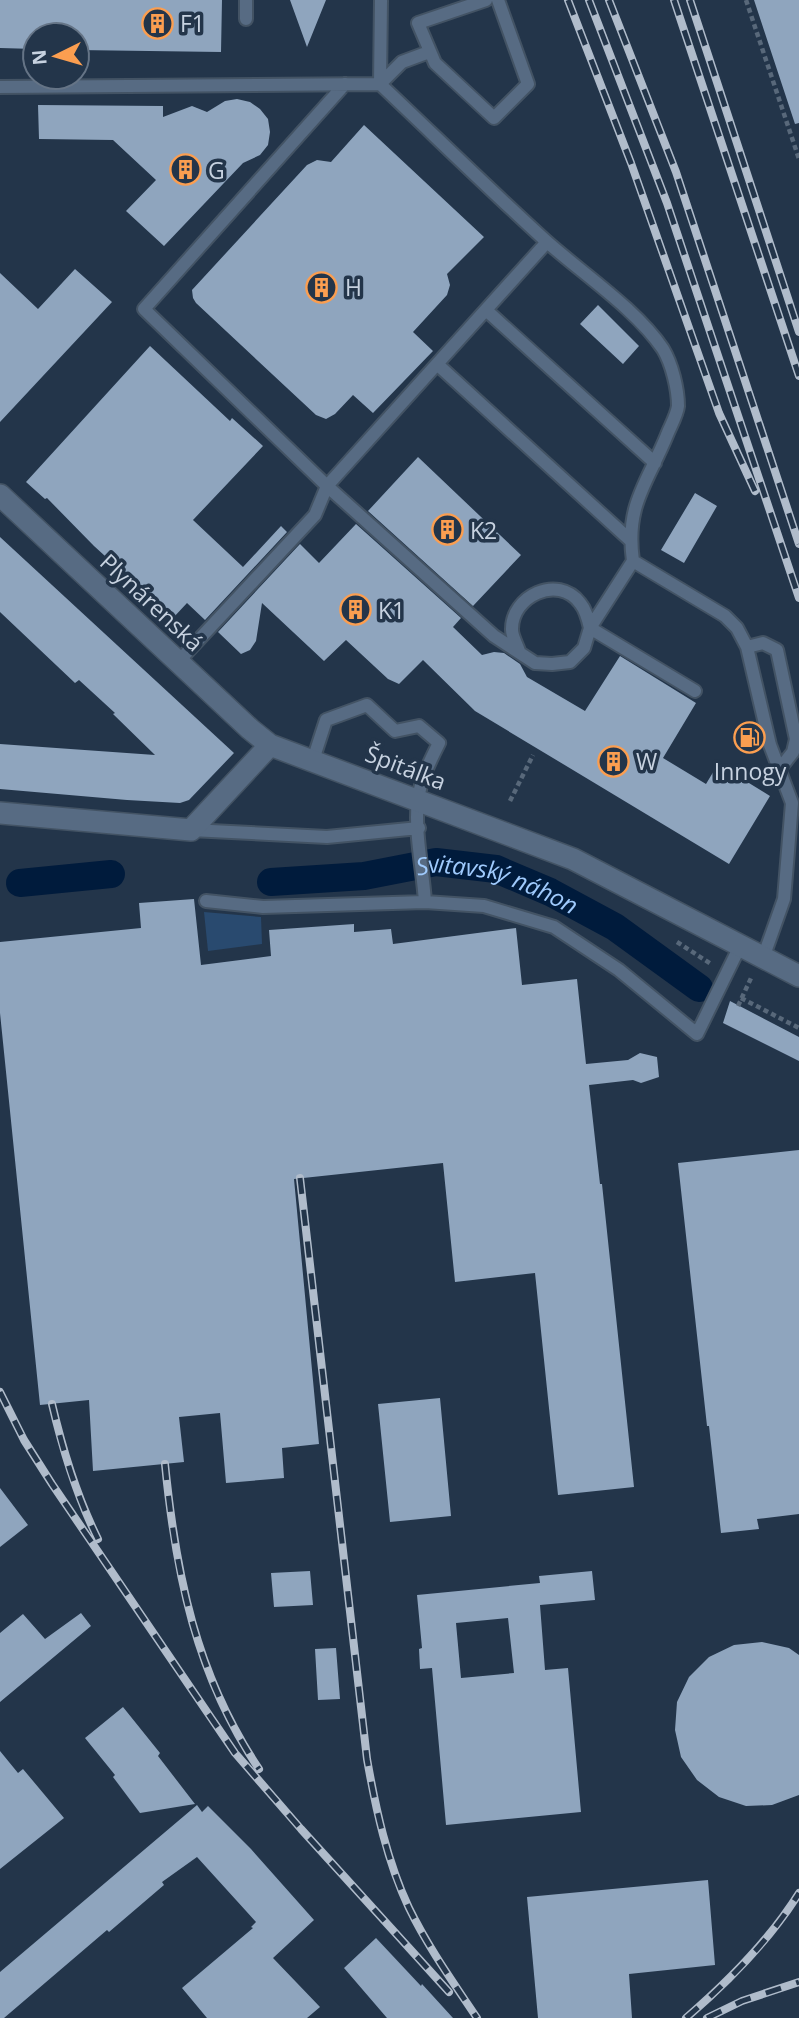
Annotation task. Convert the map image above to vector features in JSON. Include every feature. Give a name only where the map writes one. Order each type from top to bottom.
[{"type":"street","name":"Plynárenská","points":[[0,495],[270,744]]},
{"type":"street","name":"Špitálka","points":[[270,744],[573,859],[799,976]]},
{"type":"street","points":[[0,813],[191,830],[270,744]]},
{"type":"lane","points":[[246,0],[246,19]]},
{"type":"lane","points":[[380,84],[382,0]]},
{"type":"lane","points":[[486,0],[418,23],[435,63],[494,118],[528,84],[498,0]]},
{"type":"lane","points":[[380,84],[402,62],[429,52]]},
{"type":"lane","points":[[0,87],[345,83],[380,84],[547,242],[647,328],[665,352],[674,378],[678,407],[635,503],[630,540],[633,561],[590,628],[584,648],[570,662],[535,663],[494,636],[327,486],[144,309],[345,83]]},
{"type":"lane","points":[[178,662],[315,515],[327,486],[547,242]]},
{"type":"lane","points":[[486,310],[655,463]]},
{"type":"lane","points":[[437,364],[630,540]]},
{"type":"lane","points":[[633,561],[725,616],[737,628],[747,647],[778,771],[792,803],[784,899],[763,958]]},
{"type":"lane","points":[[519,651],[512,630],[516,611],[527,598],[546,589],[566,592],[579,601],[587,615],[590,628],[695,691]]},
{"type":"lane","points":[[747,647],[763,643],[777,650],[796,739],[793,752],[778,771]]},
{"type":"lane","points":[[313,761],[326,720],[367,705],[396,731],[419,726],[439,743],[428,764],[418,799],[419,845],[425,902]]},
{"type":"lane","points":[[191,830],[327,837],[419,828]]},
{"type":"lane","points":[[206,901],[263,907],[425,902],[484,906],[554,927],[620,970],[697,1034],[740,946]]},
{"type":"path","points":[[746,0],[799,159]]},
{"type":"path","points":[[510,801],[533,755]]},
{"type":"path","points":[[741,998],[799,1028]]},
{"type":"shaded area","points":[[204,912],[261,917],[262,944],[208,951]]},
{"type":"building","name":"F1","points":[[0,0],[222,0],[221,52],[91,50],[91,21],[21,21],[21,49],[0,48]]},
{"type":"building","points":[[290,0],[326,0],[307,47]]},
{"type":"building","points":[[754,0],[799,0],[799,123],[795,124]]},
{"type":"building","name":"G","points":[[237,99],[250,102],[268,119],[268,145],[260,155],[243,163],[164,246],[126,211],[156,180],[113,140],[39,139],[38,105],[163,106],[163,117],[192,106],[207,112],[225,101]]},
{"type":"building","name":"H","points":[[364,125],[484,237],[447,274],[450,285],[447,295],[413,332],[433,351],[373,413],[353,395],[335,414],[326,419],[316,415],[196,303],[192,290],[307,165],[317,160],[331,162]]},
{"type":"building","points":[[75,269],[112,302],[0,422],[0,273],[38,309]]},
{"type":"building","points":[[598,305],[639,346],[623,364],[580,324]]},
{"type":"building","points":[[150,346],[230,421],[232,418],[263,446],[193,520],[243,567],[281,526],[287,532],[205,620],[187,603],[173,618],[94,546],[47,498],[26,482]]},
{"type":"building","name":"K2","points":[[418,457],[521,555],[473,606],[368,511]]},
{"type":"building","points":[[695,493],[717,506],[684,563],[661,550]]},
{"type":"building","points":[[356,524],[461,618],[453,627],[482,655],[504,653],[520,664],[527,677],[585,711],[620,656],[696,703],[663,758],[706,784],[718,764],[770,796],[729,864],[475,711],[423,660],[399,684],[388,679],[346,640],[324,661],[262,603],[256,641],[250,650],[241,654],[218,632],[300,544],[319,563]]},
{"type":"building","points":[[0,537],[234,753],[189,800],[180,803],[127,800],[0,789],[0,744],[155,755],[113,714],[115,713],[79,680],[75,683],[0,612]]},
{"type":"building","points":[[194,899],[201,965],[271,956],[269,930],[354,924],[354,932],[391,929],[393,944],[516,928],[522,985],[577,979],[586,1064],[628,1060],[640,1053],[657,1057],[659,1077],[641,1083],[633,1080],[589,1085],[634,1487],[558,1495],[535,1273],[455,1282],[443,1163],[294,1179],[319,1444],[282,1448],[284,1478],[226,1483],[220,1413],[179,1417],[184,1462],[93,1471],[89,1400],[40,1405],[0,1013],[0,942],[141,928],[139,903]]},
{"type":"building","points":[[730,1001],[799,1037],[799,1061],[723,1023]]},
{"type":"building","points":[[799,1150],[799,1514],[757,1519],[759,1529],[721,1533],[678,1163]]},
{"type":"building","points":[[440,1398],[451,1516],[390,1522],[378,1404]]},
{"type":"building","points":[[0,1488],[28,1525],[0,1547]]},
{"type":"building","points":[[310,1571],[313,1605],[274,1607],[271,1573]]},
{"type":"building","points":[[592,1571],[595,1600],[540,1605],[545,1670],[568,1668],[581,1812],[446,1825],[432,1668],[420,1669],[419,1649],[422,1648],[417,1595],[540,1583],[539,1576]],"holes":[[[508,1618],[514,1673],[461,1678],[456,1623]]]},
{"type":"building","points":[[81,1613],[91,1626],[0,1702],[0,1633],[23,1614],[45,1639]]},
{"type":"building","points":[[762,1642],[789,1648],[799,1655],[799,1795],[772,1805],[746,1806],[719,1797],[697,1780],[681,1757],[675,1730],[677,1702],[689,1677],[709,1657],[734,1645]]},
{"type":"building","points":[[336,1648],[340,1699],[318,1700],[315,1649]]},
{"type":"building","points":[[123,1707],[160,1753],[158,1756],[195,1804],[140,1813],[113,1777],[115,1775],[85,1738]]},
{"type":"building","points":[[0,1751],[18,1773],[23,1769],[64,1818],[0,1869]]},
{"type":"building","points":[[197,1805],[202,1812],[208,1806],[251,1849],[314,1920],[273,1958],[320,2007],[307,2018],[207,2018],[182,1988],[253,1928],[251,1927],[256,1922],[197,1857],[162,1882],[164,1885],[109,1932],[107,1930],[4,2018],[0,2018],[0,1972]]},
{"type":"building","points":[[708,1880],[715,1965],[629,1974],[632,2018],[538,2018],[527,1897]]},
{"type":"building","points":[[376,1938],[453,2018],[387,2018],[344,1968]]},
{"type":"waterway","name":"Svitavský náhon","points":[[271,882],[364,876],[436,862],[496,869],[550,892],[615,927],[699,988]]},
{"type":"waterway","name":"Svitavský náhon","points":[[20,883],[111,874]]},
{"type":"railway","points":[[568,0],[631,163],[719,413],[755,491]]},
{"type":"railway","points":[[589,0],[667,203],[799,598]]},
{"type":"railway","points":[[609,0],[676,172],[799,544]]},
{"type":"railway","points":[[674,0],[799,376]]},
{"type":"railway","points":[[690,0],[799,332]]},
{"type":"railway","points":[[300,1178],[367,1759],[374,1797],[388,1854],[409,1908],[477,2018]]},
{"type":"railway","points":[[0,1392],[24,1440],[52,1484],[235,1753],[449,1992]]},
{"type":"railway","points":[[52,1404],[71,1473],[98,1539]]},
{"type":"railway","points":[[165,1464],[175,1545],[192,1623],[219,1697],[259,1769]]},
{"type":"railway","points":[[686,2018],[747,1960],[775,1928],[799,1893]]},
{"type":"railway","points":[[707,2018],[742,2001],[799,1982]]},
{"type":"place","name":"F1","points":[[157,23]]},
{"type":"place","name":"G","points":[[185,170]]},
{"type":"place","name":"H","points":[[322,287]]},
{"type":"place","name":"K2","points":[[447,530]]},
{"type":"place","name":"K1","points":[[355,610]]},
{"type":"place","name":"Innogy","points":[[750,737]]},
{"type":"place","name":"W","points":[[613,761]]}]
